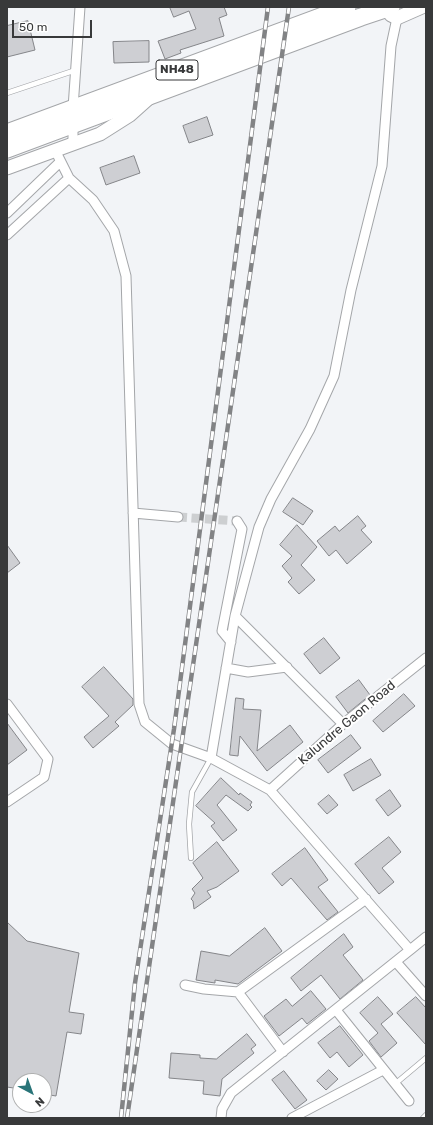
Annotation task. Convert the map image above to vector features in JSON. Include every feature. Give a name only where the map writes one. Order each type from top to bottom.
[{"type":"highway","name":"NH48","points":[[7,149],[73,116],[347,7]]},
{"type":"highway","name":"NH48","points":[[7,133],[155,94],[390,10]]},
{"type":"street","points":[[73,144],[73,116],[80,7]]},
{"type":"street","points":[[211,758],[235,616],[259,527],[272,499],[310,429],[334,376],[350,290],[382,166],[390,46],[390,10],[422,7]]},
{"type":"street","points":[[7,213],[57,156],[73,144],[100,134],[130,116],[155,94]]},
{"type":"street","points":[[7,168],[57,156]]},
{"type":"street","points":[[57,156],[69,178],[93,200],[110,224],[119,242],[126,276],[139,704],[145,722],[172,744],[211,758],[270,790],[410,950]]},
{"type":"street","points":[[7,235],[69,178]]},
{"type":"street","points":[[133,513],[178,517]]},
{"type":"street","points":[[231,642],[222,631],[242,529],[237,521]]},
{"type":"street","points":[[235,616],[343,724]]},
{"type":"street","name":"Kalundre Gaon Road","points":[[270,790],[343,724],[426,658]]},
{"type":"street","points":[[226,668],[248,672],[286,667]]},
{"type":"street","points":[[7,704],[48,759],[44,777],[7,802]]},
{"type":"street","points":[[186,985],[204,989],[238,992],[366,899]]},
{"type":"street","points":[[221,1118],[222,1109],[231,1094],[426,938]]},
{"type":"street","points":[[396,962],[426,996]]},
{"type":"street","points":[[238,992],[283,1052]]},
{"type":"street","points":[[336,1010],[409,1101]]},
{"type":"street","points":[[292,1118],[383,1070]]},
{"type":"lane","points":[[7,93],[76,70]]},
{"type":"lane","points":[[191,858],[189,824],[192,792],[211,758]]},
{"type":"lane","points":[[395,1084],[426,1058]]},
{"type":"lane","points":[[423,1118],[426,1115]]},
{"type":"building","points":[[170,7],[224,7],[227,15],[219,18],[224,36],[180,50],[181,53],[165,59],[158,41],[196,29],[189,11],[174,17]]},
{"type":"building","points":[[28,21],[35,50],[7,57],[7,26]]},
{"type":"building","points":[[149,41],[149,62],[114,63],[113,42]]},
{"type":"building","points":[[207,117],[213,135],[189,143],[183,126]]},
{"type":"building","points":[[134,156],[140,173],[106,185],[100,168]]},
{"type":"building","points":[[293,498],[313,511],[303,525],[283,512]]},
{"type":"building","points":[[358,516],[366,526],[361,530],[372,542],[347,564],[336,550],[329,556],[317,541],[335,526],[339,531]]},
{"type":"building","points":[[297,525],[317,547],[301,565],[315,580],[299,594],[288,582],[292,578],[282,566],[292,556],[280,545]]},
{"type":"building","points":[[7,545],[20,563],[7,573]]},
{"type":"building","points":[[324,638],[340,658],[320,674],[304,654]]},
{"type":"building","points":[[104,667],[133,699],[133,705],[115,722],[119,726],[93,748],[84,737],[109,716],[82,687]]},
{"type":"building","points":[[359,680],[370,695],[348,713],[336,697]]},
{"type":"building","points":[[404,694],[415,706],[383,732],[373,721]]},
{"type":"building","points":[[236,698],[244,699],[243,709],[261,710],[257,751],[290,725],[303,742],[267,771],[240,736],[238,756],[230,755]]},
{"type":"building","points":[[7,723],[27,750],[7,765]]},
{"type":"building","points":[[351,735],[361,748],[328,773],[318,760]]},
{"type":"building","points":[[371,759],[381,775],[353,791],[344,775]]},
{"type":"building","points":[[221,778],[239,795],[240,793],[252,802],[250,805],[252,807],[248,811],[226,795],[217,805],[237,830],[223,841],[211,826],[215,823],[196,806]]},
{"type":"building","points":[[390,790],[401,806],[388,816],[376,800]]},
{"type":"building","points":[[329,795],[338,805],[327,814],[318,804]]},
{"type":"building","points":[[389,837],[401,852],[382,868],[394,882],[379,894],[355,864]]},
{"type":"building","points":[[217,842],[239,871],[217,887],[207,891],[211,897],[194,909],[193,901],[191,899],[195,893],[192,889],[203,878],[193,863]]},
{"type":"building","points":[[305,848],[328,880],[318,887],[338,912],[327,920],[291,878],[282,886],[272,874]]},
{"type":"building","points":[[7,922],[27,941],[79,953],[69,1012],[84,1014],[81,1034],[67,1032],[56,1096],[52,1095],[52,1073],[12,1073],[12,1088],[7,1087]]},
{"type":"building","points":[[265,928],[282,951],[238,984],[215,980],[215,983],[196,980],[201,951],[229,956]]},
{"type":"building","points":[[344,934],[353,947],[343,955],[363,980],[340,999],[321,975],[301,991],[291,978]]},
{"type":"building","points":[[311,991],[326,1009],[307,1024],[302,1018],[279,1036],[264,1016],[286,999],[292,1006]]},
{"type":"building","points":[[378,997],[393,1014],[381,1024],[397,1043],[381,1057],[369,1041],[378,1033],[360,1013]]},
{"type":"building","points":[[416,997],[426,1008],[426,1045],[397,1013]]},
{"type":"building","points":[[340,1026],[363,1055],[349,1067],[337,1052],[330,1058],[318,1043]]},
{"type":"building","points":[[247,1034],[256,1045],[251,1049],[254,1053],[222,1079],[220,1096],[203,1094],[204,1081],[169,1078],[171,1053],[200,1055],[200,1058],[216,1059]]},
{"type":"building","points":[[329,1070],[338,1079],[326,1090],[317,1081]]},
{"type":"building","points":[[284,1071],[307,1100],[295,1109],[272,1080]]},
{"type":"tunnel","points":[[178,517],[237,521]]},
{"type":"railway","points":[[121,1118],[135,983],[174,729],[268,7]]},
{"type":"railway","points":[[127,1118],[289,7]]}]
